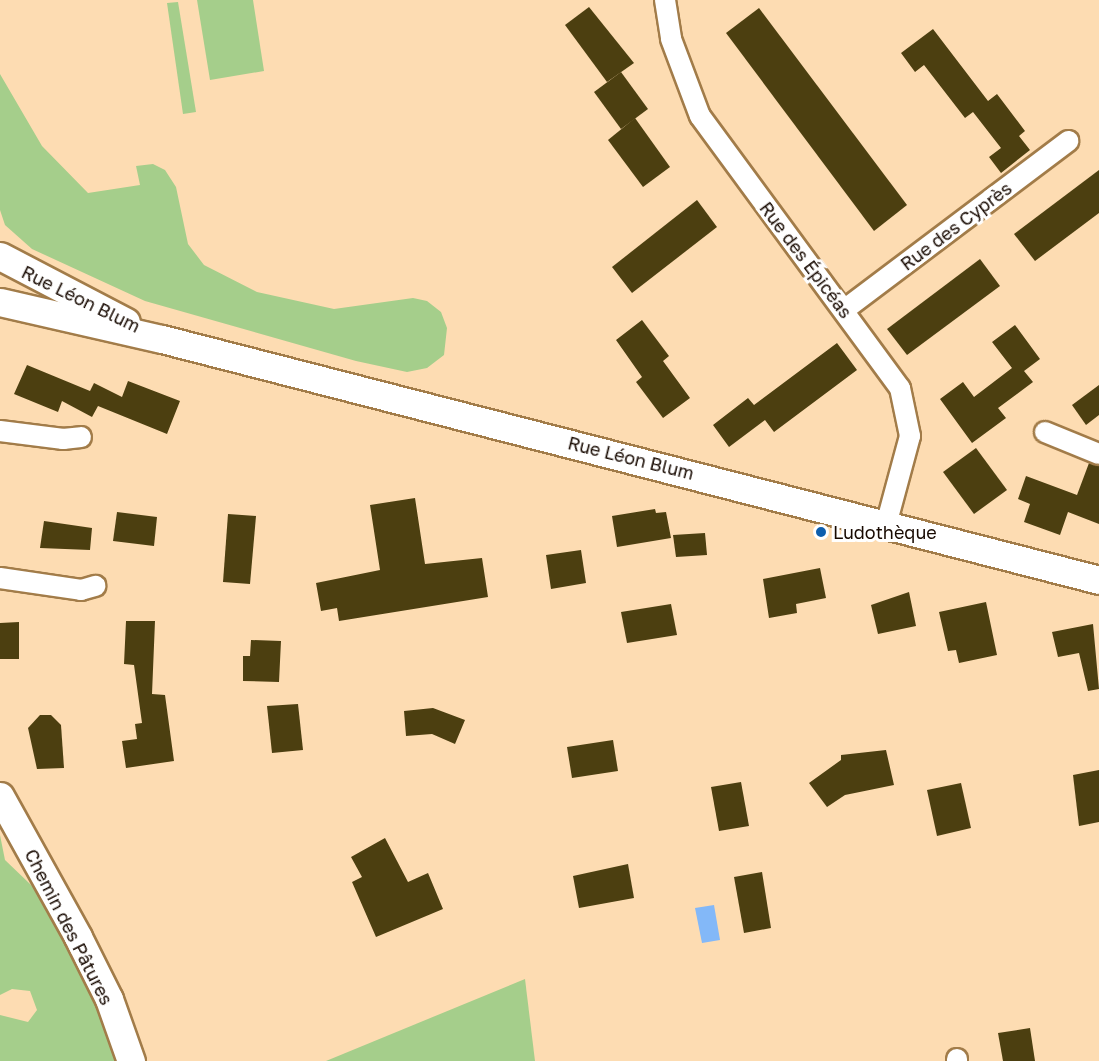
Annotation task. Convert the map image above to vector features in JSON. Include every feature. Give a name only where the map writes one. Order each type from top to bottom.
[{"type":"main road","name":"Rue Léon Blum","points":[[0,256],[162,339]]},
{"type":"main road","name":"Rue Léon Blum","points":[[0,302],[162,339],[1099,580]]},
{"type":"main road","name":"Chemin des Pâtures","points":[[0,796],[78,937],[109,999],[131,1061]]},
{"type":"street","name":"Rue des Épicéas","points":[[665,0],[671,39],[700,116],[725,156],[844,310],[900,388],[909,413],[910,436],[886,525]]},
{"type":"street","name":"Rue des Cyprès","points":[[844,310],[1068,141]]},
{"type":"street","points":[[0,431],[63,439],[81,437]]},
{"type":"street","points":[[1046,432],[1099,454]]},
{"type":"street","points":[[0,578],[81,590],[95,586]]},
{"type":"green space","points":[[197,0],[253,0],[264,71],[210,80]]},
{"type":"green space","points":[[178,2],[196,112],[183,114],[167,3]]},
{"type":"green space","points":[[0,74],[42,146],[88,193],[140,185],[136,166],[153,164],[165,170],[176,187],[188,244],[204,265],[257,292],[334,309],[413,298],[427,301],[441,312],[447,328],[444,355],[427,368],[407,372],[356,361],[145,301],[32,249],[5,225],[0,210]]},
{"type":"green space","points":[[0,835],[5,860],[53,906],[119,1061],[0,1061],[0,1015],[28,1022],[37,1010],[30,991],[12,989],[0,995]]},
{"type":"green space","points":[[525,979],[535,1061],[326,1061]]},
{"type":"water","points":[[714,905],[720,940],[702,943],[695,908]]},
{"type":"building","points":[[589,7],[634,63],[607,82],[565,25]]},
{"type":"building","points":[[759,8],[907,205],[874,231],[726,33]]},
{"type":"building","points":[[933,29],[988,101],[997,94],[1025,131],[1019,136],[1030,150],[1001,173],[989,157],[1001,148],[973,112],[965,118],[924,65],[915,72],[901,53]]},
{"type":"building","points":[[621,72],[648,109],[621,129],[594,92]]},
{"type":"building","points":[[635,118],[670,167],[643,187],[608,140]]},
{"type":"building","points":[[1099,170],[1099,213],[1035,261],[1014,234]]},
{"type":"building","points":[[697,200],[717,227],[632,293],[612,267]]},
{"type":"building","points":[[980,259],[1000,286],[907,355],[887,329]]},
{"type":"building","points":[[642,320],[669,356],[663,361],[690,398],[663,418],[636,382],[642,377],[616,340]]},
{"type":"building","points":[[1015,325],[1040,359],[1024,371],[1033,382],[998,408],[1006,418],[972,443],[940,399],[963,382],[974,397],[1012,368],[992,342]]},
{"type":"building","points":[[837,343],[857,370],[774,432],[765,420],[729,447],[713,425],[748,398],[754,405]]},
{"type":"building","points":[[27,365],[90,391],[94,383],[122,397],[128,381],[180,401],[167,434],[98,406],[92,417],[62,401],[58,412],[14,394]]},
{"type":"building","points":[[1099,385],[1099,415],[1086,425],[1072,405]]},
{"type":"building","points":[[976,448],[1007,490],[974,514],[943,472]]},
{"type":"building","points":[[1089,463],[1099,466],[1099,524],[1068,512],[1060,535],[1024,522],[1030,504],[1018,499],[1026,476],[1077,495]]},
{"type":"building","points":[[415,498],[425,564],[482,558],[488,597],[339,621],[337,608],[321,611],[316,583],[380,570],[370,505]]},
{"type":"building","points":[[655,509],[656,513],[666,512],[671,538],[617,547],[612,516]]},
{"type":"building","points":[[117,512],[157,517],[154,546],[113,541]]},
{"type":"building","points":[[228,514],[256,516],[250,584],[223,582]]},
{"type":"building","points":[[44,521],[92,528],[90,550],[40,548]]},
{"type":"building","points":[[705,533],[707,555],[676,557],[673,535]]},
{"type":"building","points":[[581,550],[586,583],[551,589],[546,555]]},
{"type":"building","points":[[820,568],[826,598],[796,604],[797,613],[769,618],[763,579]]},
{"type":"building","points":[[909,592],[916,626],[878,634],[871,605]]},
{"type":"building","points":[[986,602],[997,655],[959,663],[956,650],[948,651],[939,612]]},
{"type":"building","points":[[671,604],[677,635],[627,643],[621,612]]},
{"type":"building","points":[[126,621],[155,621],[152,694],[165,695],[174,761],[126,768],[122,741],[137,739],[135,724],[142,723],[134,665],[124,664]]},
{"type":"building","points":[[19,622],[19,659],[0,659],[0,623]]},
{"type":"building","points":[[1093,624],[1099,689],[1088,691],[1079,653],[1058,657],[1052,632]]},
{"type":"building","points":[[251,640],[281,641],[279,682],[243,681],[243,656],[250,656]]},
{"type":"building","points":[[298,704],[303,750],[272,753],[267,706]]},
{"type":"building","points":[[433,708],[465,720],[455,744],[432,734],[406,736],[404,711]]},
{"type":"building","points":[[40,715],[51,715],[61,725],[64,768],[37,769],[28,728]]},
{"type":"building","points":[[613,740],[618,771],[572,778],[567,747]]},
{"type":"building","points":[[886,750],[894,785],[845,795],[827,807],[809,783],[841,760],[841,755]]},
{"type":"building","points":[[1099,770],[1099,822],[1079,826],[1073,775]]},
{"type":"building","points":[[741,782],[749,826],[719,831],[711,787]]},
{"type":"building","points":[[961,783],[971,828],[937,836],[927,790]]},
{"type":"building","points":[[385,838],[408,882],[428,873],[443,909],[376,937],[352,882],[362,877],[351,857]]},
{"type":"building","points":[[628,864],[634,898],[579,908],[573,876]]},
{"type":"building","points":[[762,872],[771,928],[744,933],[734,877]]},
{"type":"building","points":[[1030,1028],[1035,1061],[1003,1061],[998,1033]]},
{"type":"place","name":"Ludothèque","points":[[821,532]]}]
